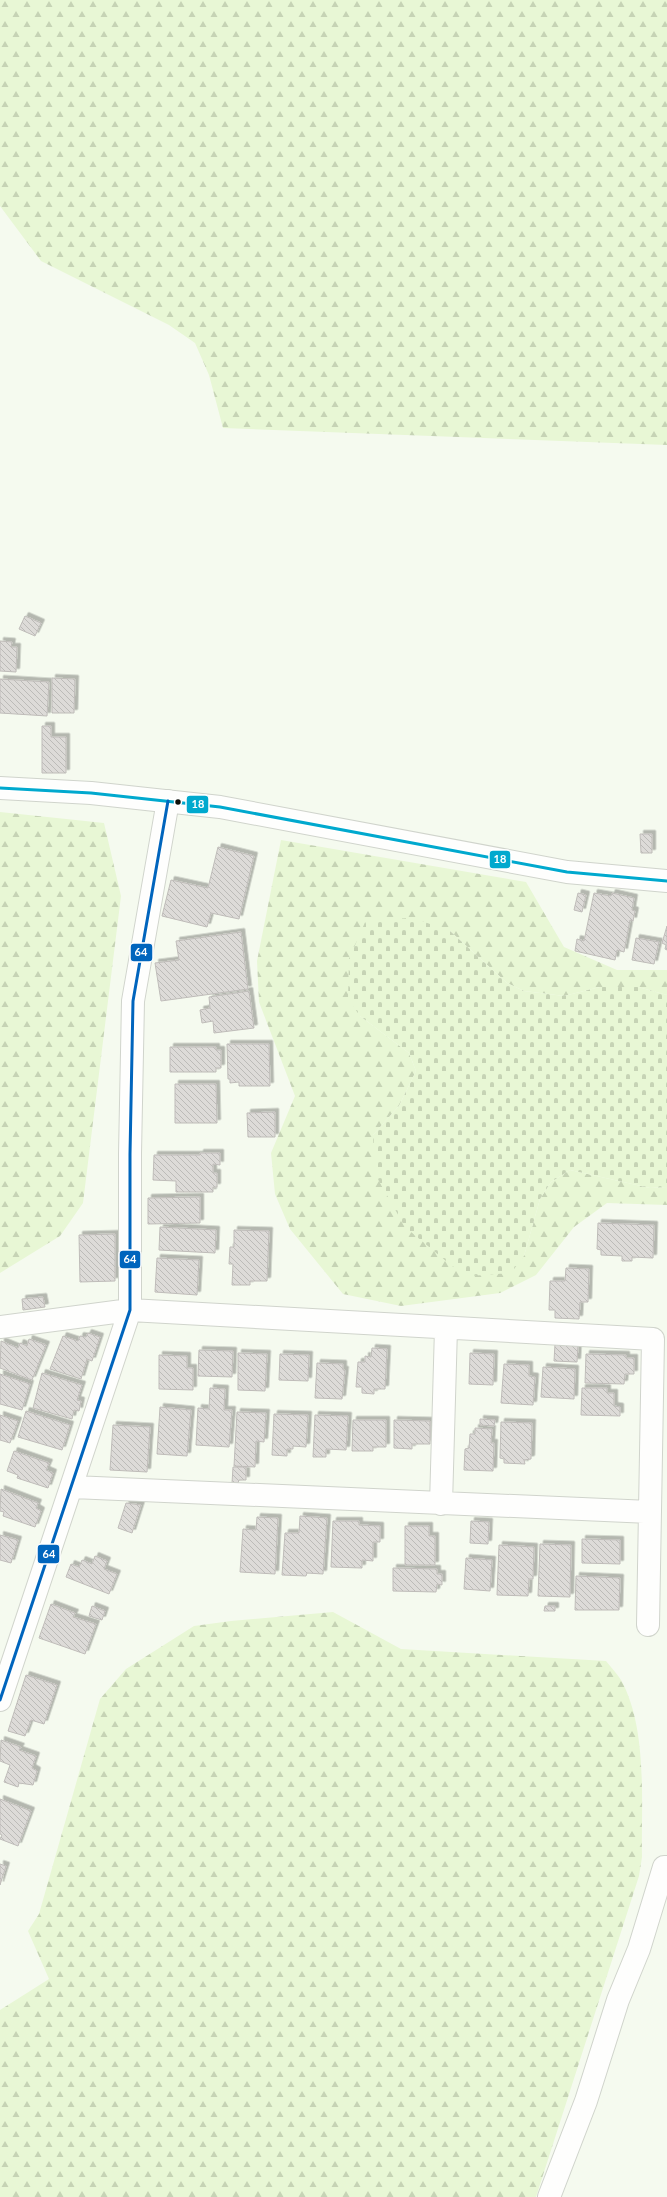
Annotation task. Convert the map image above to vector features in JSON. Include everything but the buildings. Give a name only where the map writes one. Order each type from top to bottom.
[{"type":"street","points":[[0,788],[91,793],[220,807],[567,872],[667,881]]},
{"type":"street","points":[[0,1700],[5,1671],[73,1487],[130,1310],[130,1154],[134,1001],[168,801]]},
{"type":"street","points":[[0,1327],[130,1310],[653,1339],[648,1625]]},
{"type":"street","points":[[441,1504],[446,1328]]},
{"type":"street","points":[[73,1487],[650,1512]]},
{"type":"street","points":[[549,2197],[586,2101],[618,2000],[639,1948],[664,1868],[667,1867]]},
{"type":"green space","points":[[0,0],[667,0],[667,445],[223,428],[209,375],[195,343],[169,325],[41,261],[0,206]]},
{"type":"green space","points":[[0,812],[104,823],[121,896],[83,1203],[60,1236],[0,1273]]},
{"type":"green space","points":[[281,840],[526,882],[564,947],[617,970],[667,970],[667,995],[638,987],[600,987],[564,996],[524,991],[507,983],[450,931],[360,1016],[409,1053],[416,1071],[399,1106],[373,1135],[524,1256],[540,1199],[551,1182],[570,1170],[650,1188],[667,1187],[667,1205],[607,1203],[574,1227],[536,1275],[500,1293],[401,1306],[343,1294],[290,1229],[275,1194],[271,1153],[295,1096],[259,1002],[257,961]]},
{"type":"green space","points":[[413,918],[450,931],[507,983],[524,991],[564,996],[600,987],[638,987],[667,995],[667,1187],[650,1188],[570,1170],[551,1182],[540,1199],[524,1256],[511,1273],[470,1276],[452,1266],[405,1227],[375,1174],[373,1135],[399,1106],[416,1071],[409,1053],[360,1016],[348,999],[349,959],[366,920]]},
{"type":"green space","points":[[333,1612],[401,1649],[606,1661],[621,1680],[630,1699],[636,1721],[641,1767],[642,1857],[639,1876],[536,2197],[0,2197],[0,2010],[49,1979],[28,1931],[39,1914],[100,1699],[126,1669],[194,1626],[231,1621]]},
{"type":"transit line","name":"18","points":[[0,788],[91,793],[220,807],[567,872],[667,881]]},
{"type":"transit line","name":"64","points":[[0,1700],[130,1310],[130,1154],[133,1001],[168,801]]}]
